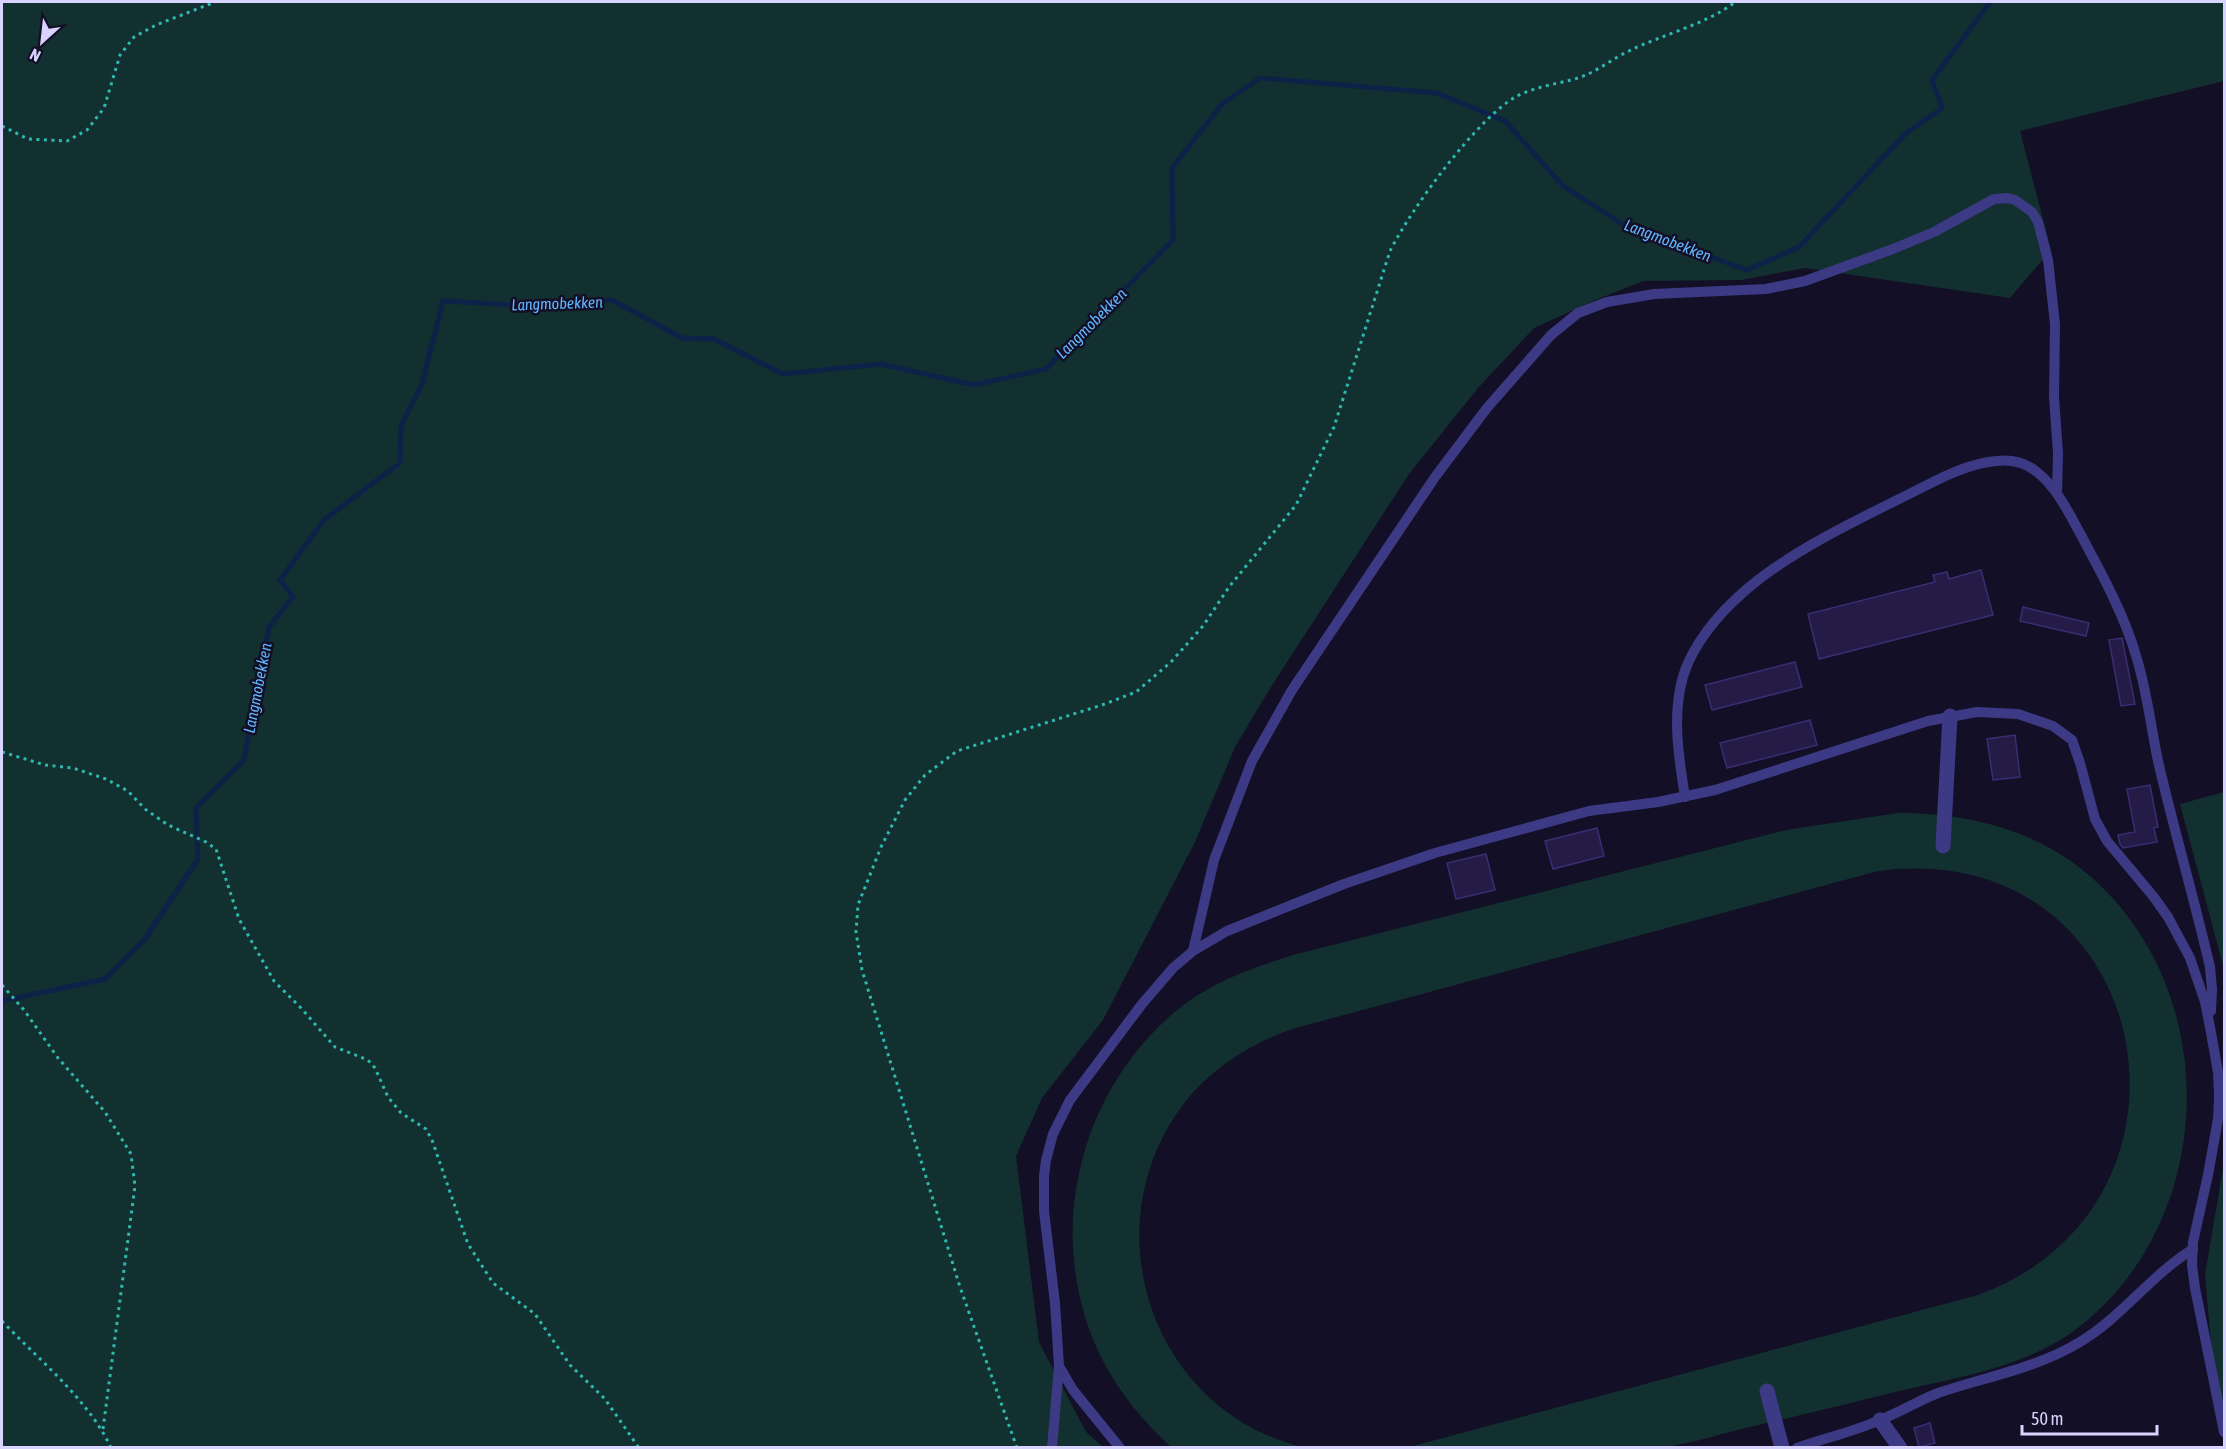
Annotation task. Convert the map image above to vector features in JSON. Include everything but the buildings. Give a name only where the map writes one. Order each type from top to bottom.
[{"type":"street","points":[[1942,846],[1950,716]]},
{"type":"street","points":[[1767,1391],[1782,1448]]},
{"type":"street","points":[[1880,1420],[1900,1448]]},
{"type":"lane","points":[[1193,951],[1214,860],[1252,761],[1292,690],[1435,477],[1487,408],[1551,335],[1578,313],[1607,302],[1654,294],[1766,289],[1805,281],[1934,232],[1994,199],[2015,200],[2032,212],[2038,222],[2048,260],[2055,324],[2054,397],[2058,486],[2056,493]]},
{"type":"lane","points":[[1685,797],[1677,736],[1678,707],[1683,676],[1696,648],[1709,628],[1756,581],[1803,550],[1929,484],[1983,463],[2009,461],[2028,466],[2056,493],[2110,592],[2137,658],[2148,702],[2158,760],[2210,967],[2212,989],[2210,1027]]},
{"type":"lane","points":[[1052,1448],[1059,1366],[1043,1192],[1046,1160],[1053,1134],[1070,1100],[1098,1061],[1163,979],[1193,951],[1227,931],[1355,880],[1435,853],[1579,813],[1685,797],[1745,781],[1900,730],[1950,716],[1977,712],[2018,714],[2053,726],[2072,741],[2095,819],[2107,841],[2153,896],[2180,938],[2198,980],[2218,1072],[2218,1119],[2193,1249],[2195,1288],[2224,1432]]},
{"type":"lane","points":[[1797,1448],[1880,1420],[1938,1394],[2048,1358],[2071,1348],[2105,1324],[2148,1283],[2193,1249]]},
{"type":"lane","points":[[1059,1366],[1074,1390],[1120,1448]]},
{"type":"path","points":[[2,126],[28,139],[67,141],[87,130],[104,108],[120,55],[134,37],[156,25],[215,2]]},
{"type":"path","points":[[1017,1448],[960,1287],[862,970],[856,932],[858,905],[881,848],[905,800],[925,775],[957,751],[1136,692],[1171,662],[1203,626],[1229,587],[1296,505],[1313,472],[1334,427],[1390,251],[1400,232],[1454,157],[1497,110],[1518,96],[1546,85],[1581,77],[1629,50],[1693,25],[1735,2]]},
{"type":"path","points":[[2,752],[45,765],[73,768],[106,779],[128,791],[146,809],[168,825],[216,849],[239,919],[274,981],[302,1008],[335,1047],[368,1060],[375,1068],[388,1097],[401,1113],[426,1129],[432,1140],[468,1244],[493,1283],[535,1314],[570,1365],[604,1399],[639,1448]]},
{"type":"path","points":[[2,984],[24,1010],[58,1058],[105,1112],[131,1154],[135,1186],[103,1429]]},
{"type":"path","points":[[2,1321],[89,1411],[103,1429],[111,1448]]},
{"type":"green space","points":[[2,2],[2224,2],[2224,81],[2020,131],[2051,250],[2010,298],[1805,268],[1741,280],[1643,281],[1534,328],[1478,388],[1409,474],[1269,690],[1235,747],[1195,842],[1103,1020],[1042,1098],[1016,1156],[1039,1342],[1086,1432],[1103,1447],[2,1448]]},
{"type":"green space","points":[[2224,792],[2224,969],[2180,804]]},
{"type":"green space","points":[[1898,813],[1943,815],[1986,823],[2028,837],[2068,859],[2120,906],[2157,964],[2179,1028],[2187,1096],[2180,1163],[2158,1228],[2121,1286],[2070,1334],[2029,1356],[1985,1371],[1666,1447],[1409,1447],[1978,1295],[2056,1249],[2106,1185],[2128,1111],[2124,1035],[2096,965],[2045,909],[1972,875],[1878,871],[1292,1029],[1248,1049],[1220,1067],[1185,1102],[1157,1151],[1142,1202],[1140,1255],[1151,1306],[1173,1354],[1206,1394],[1249,1426],[1302,1447],[1172,1448],[1143,1419],[1104,1363],[1085,1316],[1075,1268],[1073,1219],[1080,1171],[1094,1124],[1116,1080],[1146,1040],[1182,1006],[1222,982],[1293,955],[1786,830]]},
{"type":"green space","points":[[2224,1162],[2224,1433],[2216,1398],[2205,1275]]},
{"type":"waterway","name":"Langmobekken","points":[[2,1001],[105,979],[145,939],[198,859],[196,808],[244,760],[269,627],[293,597],[280,580],[324,520],[400,463],[401,426],[422,384],[443,301],[530,306],[612,300],[682,338],[714,339],[783,374],[881,364],[974,385],[1046,369],[1173,240],[1172,168],[1222,104],[1260,78],[1437,93],[1505,121],[1563,186],[1627,227],[1747,270],[1799,247],[1905,134],[1942,108],[1932,80],[1990,2]]}]
